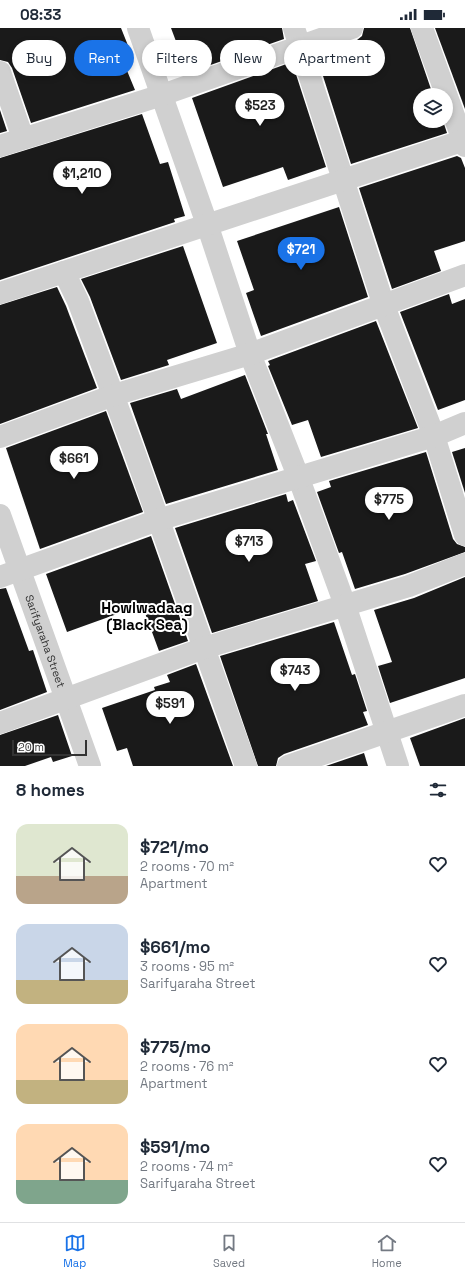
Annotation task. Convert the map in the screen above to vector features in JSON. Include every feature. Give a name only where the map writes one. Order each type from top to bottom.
[{"type":"street","points":[[138,28],[207,224],[250,354],[298,476],[345,605],[398,766]]},
{"type":"street","points":[[0,146],[162,95],[297,37],[352,28]]},
{"type":"street","points":[[0,294],[207,224],[464,142],[422,28]]},
{"type":"street","points":[[297,37],[384,306],[434,436],[465,535]]},
{"type":"street","points":[[0,72],[23,138]]},
{"type":"street","points":[[64,272],[78,301],[114,395],[246,766]]},
{"type":"street","points":[[0,437],[114,395],[250,354],[465,275]]},
{"type":"street","points":[[10,574],[158,520],[298,476],[434,436],[465,423]]},
{"type":"street","name":"Sarifyaraha Street","points":[[0,515],[10,574],[67,699],[90,766]]},
{"type":"street","points":[[0,723],[204,648],[409,586],[465,564]]},
{"type":"street","points":[[288,766],[465,705]]},
{"type":"building","points":[[0,28],[121,28],[126,40],[74,40],[74,76],[129,76],[135,90],[31,123],[15,76],[66,76],[66,40],[12,40],[12,68],[8,62],[0,60]]},
{"type":"building","points":[[171,28],[282,28],[284,39],[276,42],[276,40],[220,40],[220,62],[212,64],[212,40],[176,40]]},
{"type":"building","points":[[364,28],[410,28],[431,88],[413,88],[413,128],[445,128],[447,133],[351,164],[323,76],[385,76],[385,40],[357,40],[362,36]]},
{"type":"building","points":[[435,28],[465,28],[465,109]]},
{"type":"building","points":[[284,65],[284,76],[297,76],[326,167],[288,180],[283,167],[223,187],[192,98],[253,76],[276,76],[276,68]]},
{"type":"building","points":[[0,110],[7,131],[0,133]]},
{"type":"building","points":[[142,114],[160,164],[168,162],[185,216],[174,219],[175,222],[0,280],[0,158]]},
{"type":"building","points":[[457,156],[461,158],[465,168],[465,241],[434,251],[441,271],[392,289],[359,188]]},
{"type":"building","points":[[339,207],[368,297],[261,336],[246,293],[254,290],[237,241]]},
{"type":"building","points":[[183,246],[217,343],[167,360],[169,365],[121,380],[90,297],[81,279]]},
{"type":"building","points":[[57,287],[66,306],[97,388],[0,424],[0,305]]},
{"type":"building","points":[[449,294],[452,304],[465,299],[465,400],[438,410],[400,312]]},
{"type":"building","points":[[376,321],[418,428],[321,457],[308,420],[292,425],[268,366],[270,365],[268,361]]},
{"type":"building","points":[[245,375],[268,434],[266,434],[278,470],[166,504],[130,403],[177,389],[181,399]]},
{"type":"building","points":[[106,411],[143,512],[40,549],[6,448]]},
{"type":"building","points":[[465,448],[465,493],[452,452]]},
{"type":"building","points":[[426,452],[453,539],[457,544],[465,547],[465,552],[405,574],[355,589],[342,552],[339,553],[317,492],[331,487],[329,481]]},
{"type":"building","points":[[286,494],[288,502],[293,500],[316,561],[305,564],[318,601],[212,633],[175,528]]},
{"type":"building","points":[[151,536],[188,641],[159,651],[142,605],[67,632],[46,574]]},
{"type":"building","points":[[465,577],[465,678],[390,703],[378,666],[392,662],[374,610],[414,598]]},
{"type":"building","points":[[6,588],[29,651],[33,650],[47,692],[0,710],[0,589]]},
{"type":"building","points":[[334,622],[352,675],[355,674],[367,711],[363,712],[368,725],[284,754],[278,758],[276,766],[258,766],[220,656]]},
{"type":"building","points":[[196,664],[233,766],[133,766],[127,748],[117,751],[102,708],[155,690],[154,687],[170,682],[167,675]]},
{"type":"building","points":[[58,715],[72,756],[53,762],[51,757],[25,766],[0,766],[0,735]]},
{"type":"building","points":[[465,718],[465,766],[420,766],[410,738]]},
{"type":"building","points":[[364,753],[368,766],[326,766]]},
{"type":"district","name":"Howlwadaag (Black Sea)","points":[[147,616]]}]
